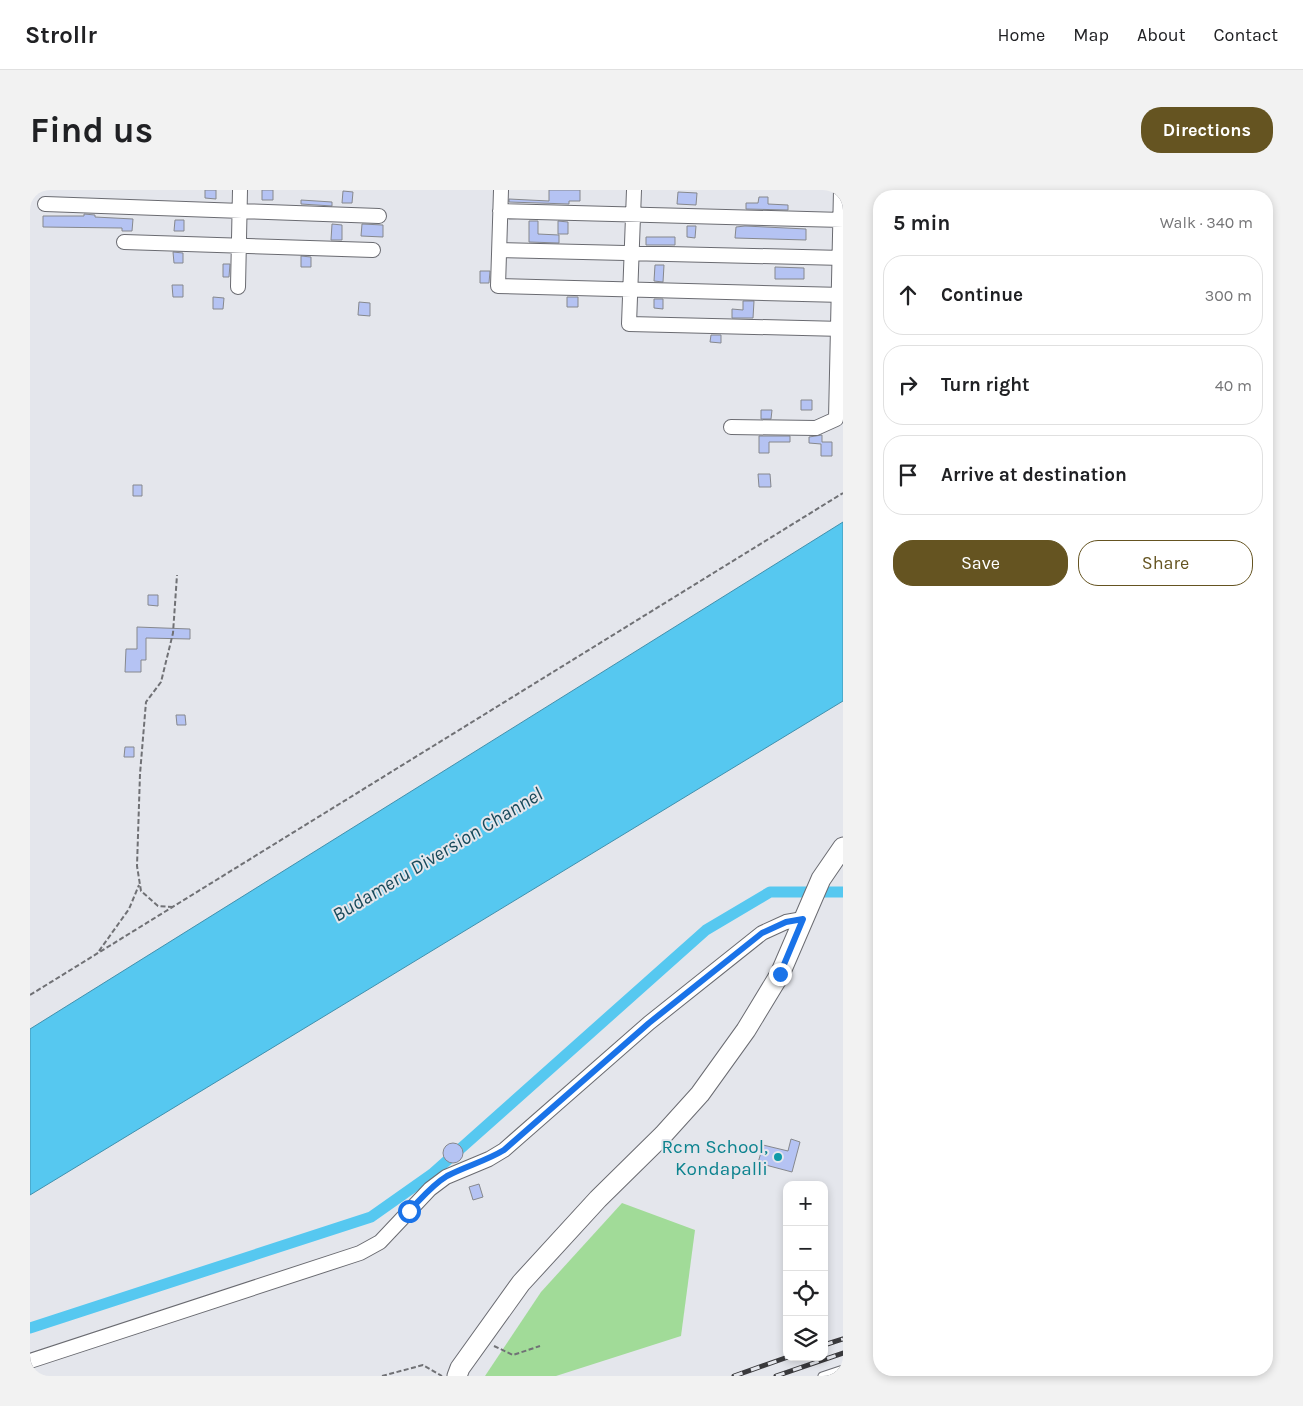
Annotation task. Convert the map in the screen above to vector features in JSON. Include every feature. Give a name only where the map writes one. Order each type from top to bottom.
[{"type":"main road","points":[[456,1376],[521,1283],[598,1199],[663,1135],[700,1094],[746,1030],[780,974],[821,879],[843,847]]},
{"type":"street","points":[[238,287],[240,190]]},
{"type":"street","points":[[501,190],[498,286],[841,295]]},
{"type":"street","points":[[634,190],[629,324],[840,329]]},
{"type":"street","points":[[731,427],[816,428],[836,419],[841,295],[841,190]]},
{"type":"street","points":[[45,204],[379,216]]},
{"type":"street","points":[[500,212],[842,220]]},
{"type":"street","points":[[124,242],[372,250]]},
{"type":"street","points":[[500,250],[841,258]]},
{"type":"street","points":[[30,1361],[360,1253],[380,1242],[430,1189],[446,1177],[490,1159],[504,1150],[649,1023],[762,933],[786,922],[803,919]]},
{"type":"lane","points":[[822,1376],[843,1369]]},
{"type":"path","points":[[30,995],[843,493]]},
{"type":"path","points":[[173,907],[158,906],[141,892],[137,866],[140,774],[146,702],[161,682],[171,641],[177,575]]},
{"type":"path","points":[[98,953],[129,909],[140,883]]},
{"type":"path","points":[[481,1339],[513,1355],[540,1346]]},
{"type":"path","points":[[382,1376],[424,1365],[442,1376]]},
{"type":"green space","points":[[622,1203],[695,1230],[681,1336],[556,1376],[485,1376],[541,1292]]},
{"type":"water","name":"Budameru Diversion Channel","points":[[843,522],[843,701],[30,1195],[30,1029]]},
{"type":"building","points":[[205,190],[216,190],[216,199],[205,198]]},
{"type":"building","points":[[262,190],[273,190],[273,200],[262,200]]},
{"type":"building","points":[[549,190],[580,190],[580,201],[569,201],[569,204],[509,202],[509,199],[549,201]]},
{"type":"building","points":[[343,191],[353,192],[352,203],[342,203]]},
{"type":"building","points":[[678,192],[697,193],[696,205],[677,204]]},
{"type":"building","points":[[759,197],[768,197],[768,204],[788,205],[788,210],[746,209],[746,203],[758,203]]},
{"type":"building","points":[[301,200],[332,202],[332,206],[301,204]]},
{"type":"building","points":[[84,214],[95,215],[95,217],[133,219],[132,231],[122,231],[122,228],[43,227],[43,216],[84,216]]},
{"type":"building","points":[[175,220],[184,220],[184,231],[174,231]]},
{"type":"building","points":[[529,221],[538,221],[538,234],[559,235],[559,243],[529,242]]},
{"type":"building","points":[[558,221],[568,222],[568,234],[558,234]]},
{"type":"building","points":[[332,224],[342,225],[342,240],[331,240]]},
{"type":"building","points":[[362,224],[383,225],[383,237],[361,236]]},
{"type":"building","points":[[687,226],[696,226],[695,238],[687,237]]},
{"type":"building","points":[[736,227],[806,229],[806,240],[735,238]]},
{"type":"building","points":[[646,237],[675,237],[675,245],[646,245]]},
{"type":"building","points":[[173,252],[183,253],[183,263],[174,263]]},
{"type":"building","points":[[301,256],[311,257],[311,267],[301,267]]},
{"type":"building","points":[[223,264],[230,264],[229,277],[223,277]]},
{"type":"building","points":[[655,265],[664,265],[663,282],[654,281]]},
{"type":"building","points":[[775,267],[804,268],[804,279],[775,279]]},
{"type":"building","points":[[480,271],[490,271],[489,283],[480,283]]},
{"type":"building","points":[[172,285],[183,285],[183,297],[173,297]]},
{"type":"building","points":[[213,297],[224,298],[223,309],[213,309]]},
{"type":"building","points":[[567,297],[578,297],[578,307],[567,307]]},
{"type":"building","points":[[654,299],[663,299],[663,309],[654,308]]},
{"type":"building","points":[[743,301],[754,301],[753,318],[732,318],[732,309],[743,310]]},
{"type":"building","points":[[359,302],[370,303],[370,316],[358,315]]},
{"type":"building","points":[[711,335],[721,335],[721,343],[710,342]]},
{"type":"building","points":[[801,400],[812,400],[812,410],[801,410]]},
{"type":"building","points":[[761,410],[772,410],[771,419],[761,419]]},
{"type":"building","points":[[822,435],[822,442],[832,442],[832,456],[821,456],[821,444],[809,443],[809,437]]},
{"type":"building","points":[[759,436],[790,436],[790,442],[769,442],[769,453],[759,453]]},
{"type":"building","points":[[758,474],[770,474],[771,487],[759,487]]},
{"type":"building","points":[[133,485],[142,485],[142,496],[133,496]]},
{"type":"building","points":[[148,595],[158,595],[158,606],[148,605]]},
{"type":"building","points":[[137,627],[190,629],[190,639],[146,638],[146,660],[141,660],[141,672],[125,672],[126,649],[137,649]]},
{"type":"building","points":[[176,715],[185,715],[186,725],[177,725]]},
{"type":"building","points":[[125,747],[134,747],[134,757],[124,757]]},
{"type":"building","name":"Rcm School, Kondapalli","points":[[791,1139],[800,1142],[792,1172],[758,1163],[763,1145],[788,1151]]},
{"type":"building","points":[[453,1143],[460,1146],[463,1153],[460,1160],[453,1163],[446,1160],[443,1153],[446,1146]]},
{"type":"building","points":[[479,1184],[483,1197],[473,1200],[469,1187]]},
{"type":"waterway","points":[[30,1328],[371,1217],[432,1174],[706,930],[770,892],[843,892]]},
{"type":"railway","points":[[828,1344],[843,1339]]},
{"type":"railway","points":[[776,1376],[843,1353]]},
{"type":"railway","points":[[734,1376],[783,1359]]},
{"type":"place","name":"Rcm School, Kondapalli","points":[[778,1157]]},
{"type":"route","points":[[409,1211],[430,1189],[446,1177],[471,1165],[490,1159],[504,1150],[649,1023],[762,933],[786,922],[803,919],[780,974]]}]
